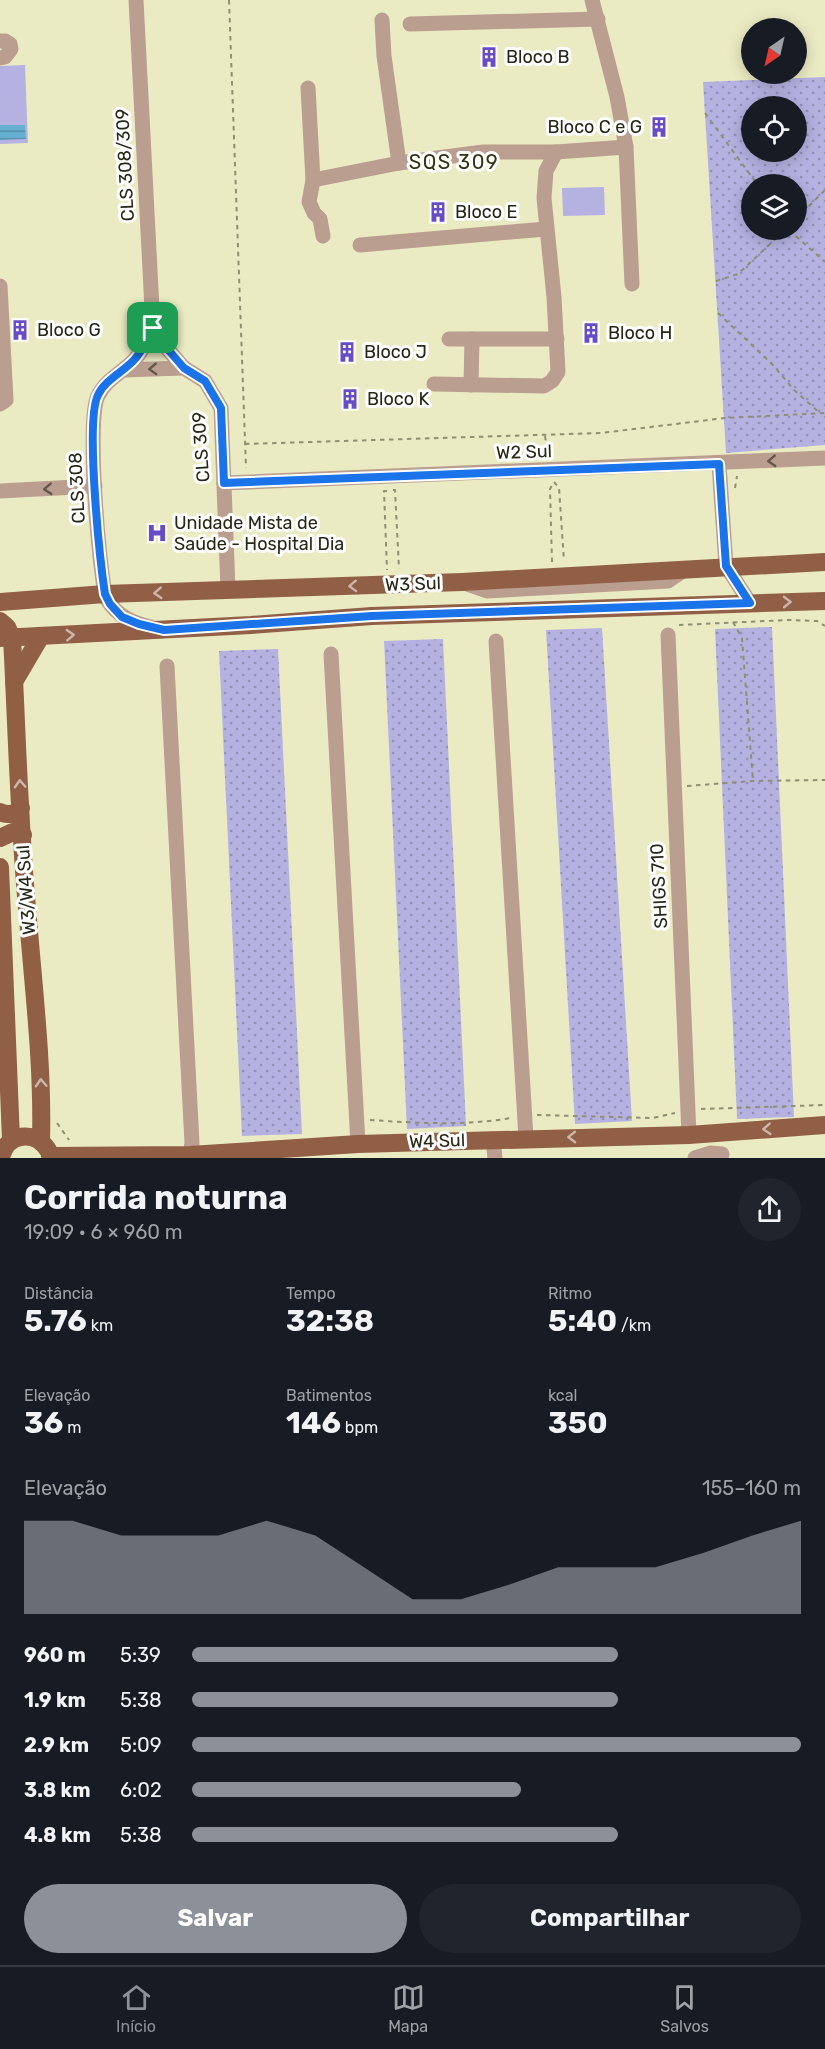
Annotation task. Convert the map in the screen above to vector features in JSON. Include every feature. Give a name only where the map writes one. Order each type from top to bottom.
[{"type":"main road","name":"W3 Sul","points":[[0,602],[105,594],[462,582],[825,562]]},
{"type":"main road","points":[[372,616],[383,609],[390,585]]},
{"type":"main road","name":"W3 Sul","points":[[6,638],[372,616],[825,601]]},
{"type":"main road","points":[[0,621],[8,627],[6,638]]},
{"type":"main road","points":[[14,682],[41,636]]},
{"type":"main road","name":"W3/W4 Sul","points":[[6,638],[14,682],[27,917],[38,1021],[47,1152]]},
{"type":"main road","points":[[0,812],[15,814],[21,808]]},
{"type":"main road","points":[[0,838],[4,834],[13,832],[23,835]]},
{"type":"main road","name":"W3/W4 Sul","points":[[0,867],[11,1140]]},
{"type":"main road","points":[[2,920],[27,917]]},
{"type":"main road","points":[[6,1022],[38,1021]]},
{"type":"main road","name":"W4 Sul","points":[[11,1140],[21,1136],[32,1136],[47,1152],[190,1155],[358,1144],[689,1135],[825,1125]]},
{"type":"main road","points":[[1,1158],[6,1145],[11,1140]]},
{"type":"street","name":"CLS 308/309","points":[[136,0],[153,328]]},
{"type":"street","points":[[592,0],[617,98],[626,147],[632,284]]},
{"type":"street","points":[[410,24],[598,19]]},
{"type":"street","points":[[382,20],[386,79],[399,164]]},
{"type":"street","points":[[0,41],[5,41],[11,49],[5,57],[0,58]]},
{"type":"street","points":[[308,88],[313,180],[309,202],[320,219],[323,236]]},
{"type":"street","points":[[313,180],[399,164],[483,152],[556,152],[626,147]]},
{"type":"street","points":[[434,384],[544,386],[558,372],[554,297],[544,198],[546,171],[556,152]]},
{"type":"street","points":[[360,245],[546,229]]},
{"type":"street","points":[[0,286],[6,400],[0,404]]},
{"type":"street","name":"CLS 309","points":[[153,328],[184,368],[205,381],[221,408],[228,589]]},
{"type":"street","name":"CLS 308","points":[[105,594],[95,486],[93,422],[95,404],[102,390],[136,358],[153,328]]},
{"type":"street","points":[[449,339],[557,339]]},
{"type":"street","points":[[471,385],[472,339]]},
{"type":"street","points":[[123,370],[184,368]]},
{"type":"street","name":"W2 Sul","points":[[224,483],[825,458]]},
{"type":"street","points":[[719,464],[726,566],[750,603]]},
{"type":"street","points":[[0,491],[95,486]]},
{"type":"street","points":[[462,582],[487,591],[498,591],[668,581],[684,570]]},
{"type":"street","points":[[105,594],[110,604],[122,617],[164,630]]},
{"type":"street","name":"SHIGS 710","points":[[673,630],[674,787],[689,1135]]},
{"type":"street","points":[[496,641],[526,1138]]},
{"type":"street","points":[[331,654],[358,1144]]},
{"type":"street","points":[[167,666],[192,1143],[190,1155]]},
{"type":"street","points":[[695,1158],[711,1154],[722,1156],[721,1132]]},
{"type":"street","points":[[494,1139],[495,1158]]},
{"type":"path","points":[[229,0],[247,482]]},
{"type":"path","points":[[705,114],[750,174]]},
{"type":"path","points":[[807,208],[825,190]]},
{"type":"path","points":[[716,280],[738,274],[776,240]]},
{"type":"path","points":[[799,240],[825,262]]},
{"type":"path","points":[[718,313],[820,413]]},
{"type":"path","points":[[245,444],[601,433],[725,418],[825,413]]},
{"type":"path","points":[[544,435],[546,452],[553,470]]},
{"type":"path","points":[[554,482],[559,488],[559,576],[550,489],[554,482]]},
{"type":"path","points":[[395,490],[390,585],[384,491],[395,490]]},
{"type":"path","points":[[673,630],[733,622],[799,620],[817,621],[825,626]]},
{"type":"path","points":[[733,622],[742,638],[753,781]]},
{"type":"path","points":[[674,787],[753,781],[825,780]]},
{"type":"path","points":[[42,1103],[69,1140],[77,1144]]},
{"type":"path","points":[[358,1119],[432,1124],[486,1122],[525,1115],[653,1118],[688,1110],[825,1105]]},
{"type":"shaded area","points":[[25,65],[28,143],[0,144],[0,66]]},
{"type":"shaded area","points":[[825,77],[825,445],[726,453],[703,82],[741,80],[741,84],[807,84],[807,78]]},
{"type":"shaded area","points":[[0,125],[25,125],[26,139],[0,140]]},
{"type":"shaded area","points":[[604,187],[605,215],[563,216],[562,188]]},
{"type":"shaded area","points":[[772,627],[794,1117],[737,1119],[715,629]]},
{"type":"shaded area","points":[[602,628],[632,1121],[575,1124],[546,630]]},
{"type":"shaded area","points":[[443,639],[466,1126],[407,1129],[384,641]]},
{"type":"shaded area","points":[[278,649],[302,1134],[242,1136],[219,651]]},
{"type":"place","name":"Bloco B","points":[[489,57]]},
{"type":"place","name":"Bloco C e G","points":[[659,127]]},
{"type":"place","name":"Bloco E","points":[[438,212]]},
{"type":"place","name":"Bloco G","points":[[20,330]]},
{"type":"place","name":"Bloco H","points":[[591,333]]},
{"type":"place","name":"Bloco J","points":[[347,352]]},
{"type":"place","name":"Bloco K","points":[[350,399]]},
{"type":"place","name":"Unidade Mista de Saúde - Hospital Dia","points":[[157,533]]},
{"type":"district","name":"SQS 309","points":[[454,162]]},
{"type":"route","points":[[153,328],[184,368],[205,381],[221,408],[224,483],[719,464],[726,566],[750,603],[372,616],[164,630],[130,621],[113,609],[105,594],[95,486],[93,422],[98,396],[107,383],[136,358],[153,328]]}]
